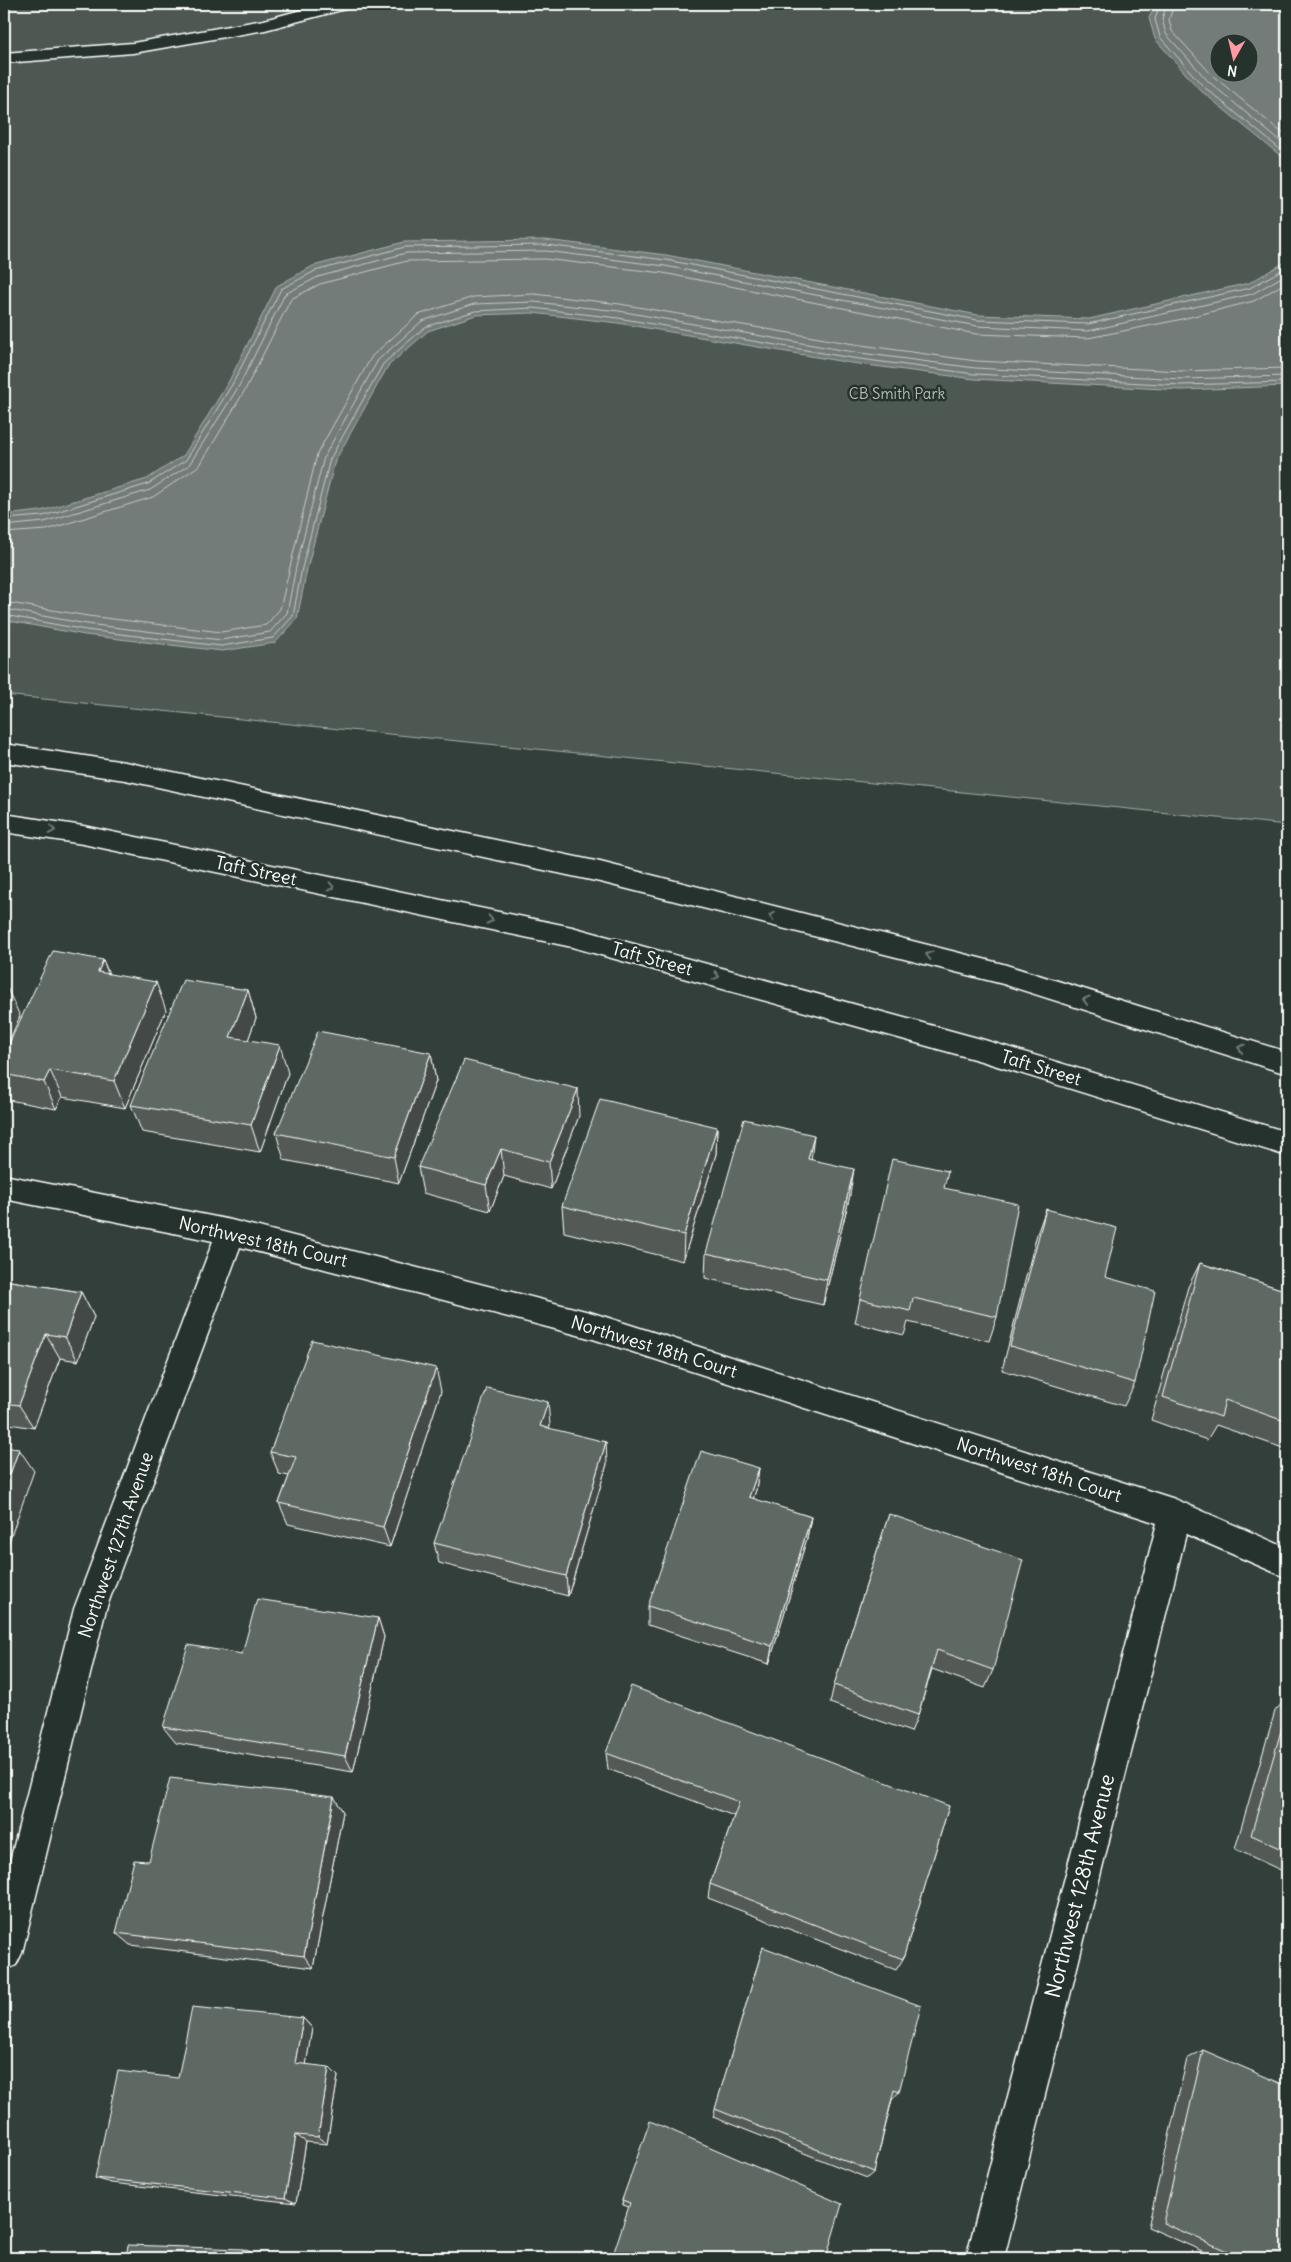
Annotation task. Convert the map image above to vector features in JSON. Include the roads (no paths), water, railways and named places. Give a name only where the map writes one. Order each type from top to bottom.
[{"type":"street","points":[[4,58],[133,48],[265,25],[343,4]]},
{"type":"street","points":[[4,753],[125,771],[600,872],[1003,974],[1287,1063]]},
{"type":"street","name":"Taft Street","points":[[4,822],[83,835],[572,937],[981,1050],[1287,1144]]},
{"type":"street","name":"Northwest 18th Court","points":[[4,1187],[231,1232],[593,1326],[1175,1514],[1287,1563]]},
{"type":"street","name":"Northwest 127th Avenue","points":[[4,1953],[90,1609],[231,1232]]},
{"type":"street","name":"Northwest 128th Avenue","points":[[985,2258],[1175,1514]]},
{"type":"water","points":[[1156,4],[1287,4],[1287,161],[1200,90],[1155,39],[1149,18]]},
{"type":"water","points":[[546,240],[666,255],[978,315],[1089,319],[1249,283],[1287,261],[1287,386],[1182,390],[974,379],[851,363],[618,323],[533,313],[476,315],[428,331],[388,366],[335,461],[307,569],[297,619],[275,643],[222,651],[85,635],[4,620],[4,515],[41,511],[147,479],[184,455],[229,381],[277,286],[313,266],[404,242]]},
{"type":"park label","name":"CB Smith Park","points":[[897,394]]}]
